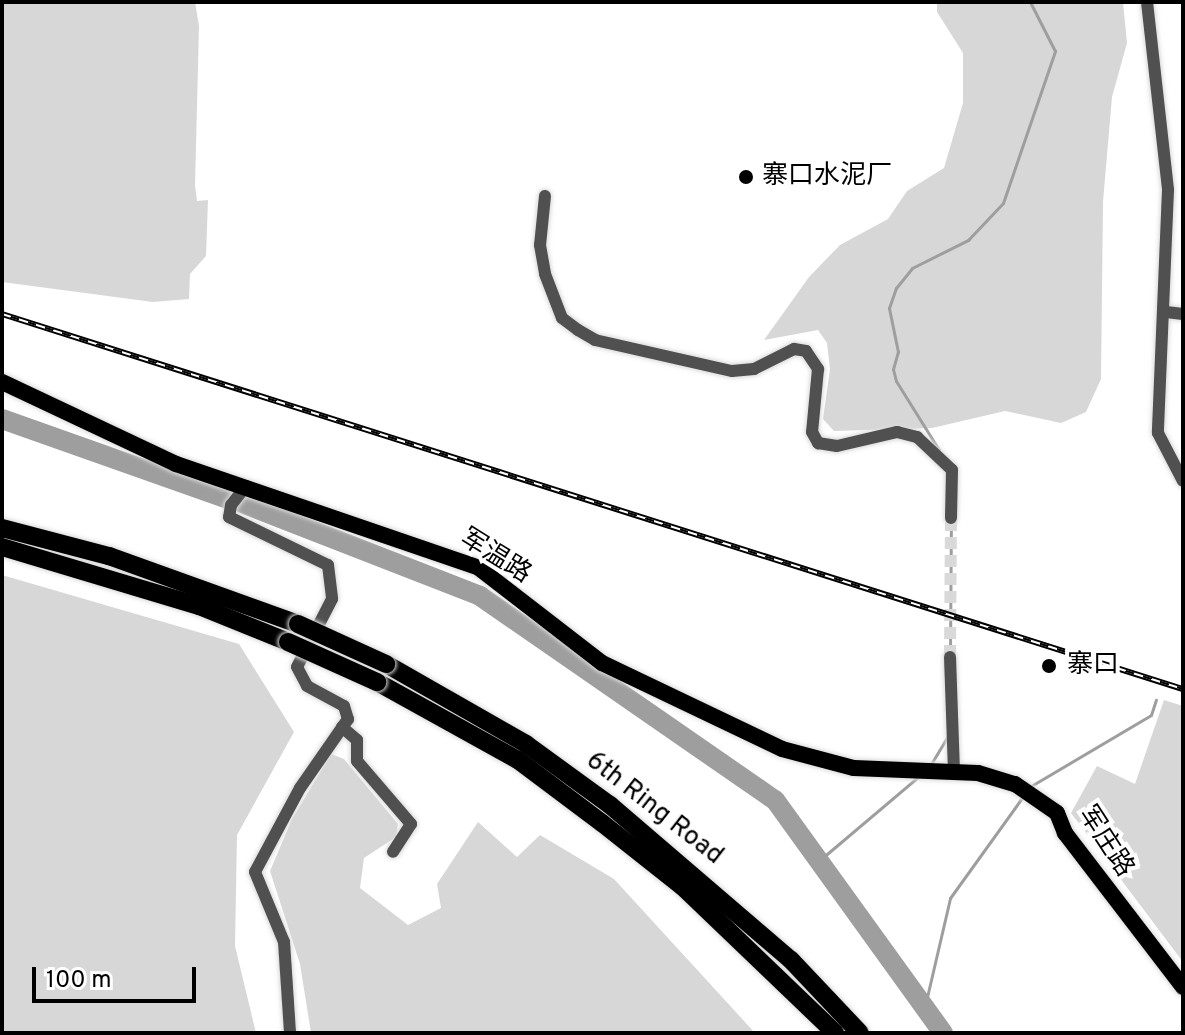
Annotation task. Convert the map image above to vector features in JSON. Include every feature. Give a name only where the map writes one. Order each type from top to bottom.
[{"type":"highway","name":"6th Ring Road","points":[[2,528],[109,556],[298,624],[386,664],[526,744],[610,805],[791,960],[860,1033]]},
{"type":"highway","name":"6th Ring Road","points":[[2,547],[199,606],[288,642],[377,682],[518,760],[683,887],[835,1033]]},
{"type":"main road","name":"军温路","points":[[2,382],[134,448],[479,568],[602,663],[782,749],[854,768],[954,771]]},
{"type":"main road","name":"军庄路","points":[[954,771],[1015,784],[1044,801],[1183,987]]},
{"type":"street","points":[[1147,2],[1168,190],[1166,312],[1158,433],[1183,481]]},
{"type":"street","points":[[545,196],[540,245],[551,298],[578,330],[595,340],[732,371],[754,369],[794,349],[806,351],[818,369],[812,432],[818,443],[837,446],[897,432],[917,437],[952,470],[951,518]]},
{"type":"street","points":[[1166,312],[1183,314]]},
{"type":"street","points":[[246,486],[231,505],[229,517],[328,565],[332,599],[297,667],[307,686],[344,706],[348,719],[300,788],[255,872],[284,942],[290,1033]]},
{"type":"street","points":[[950,657],[954,771]]},
{"type":"street","points":[[342,727],[357,740],[357,761],[411,824],[393,852]]},
{"type":"shaded area","points":[[2,2],[195,2],[199,26],[195,185],[197,201],[208,200],[206,256],[190,274],[189,299],[153,302],[2,282]]},
{"type":"shaded area","points":[[937,2],[1123,2],[1127,43],[1112,97],[1103,202],[1101,379],[1086,412],[1061,423],[1005,411],[932,428],[834,431],[823,419],[830,369],[827,343],[818,330],[764,340],[809,277],[840,245],[888,219],[907,191],[944,168],[963,103],[963,53],[937,12]]},
{"type":"shaded area","points":[[2,575],[239,644],[294,732],[237,835],[235,946],[256,1033],[2,1033]]},
{"type":"shaded area","points":[[1164,700],[1183,706],[1183,962],[1071,813],[1097,766],[1135,784]]},
{"type":"shaded area","points":[[331,754],[344,759],[398,824],[396,837],[364,858],[360,888],[408,925],[441,908],[437,884],[478,822],[517,857],[540,835],[614,879],[755,1033],[311,1033],[300,964],[270,871],[292,819]]},
{"type":"waterway","points":[[939,450],[896,381],[893,369],[898,352],[889,308],[896,288],[912,268],[968,240],[1003,203],[1055,51],[1030,2]]},
{"type":"waterway","points":[[2,419],[228,499]]},
{"type":"waterway","points":[[242,503],[480,596],[775,800],[943,1033]]},
{"type":"waterway","points":[[950,654],[951,521]]},
{"type":"waterway","points":[[1031,786],[1151,715],[1156,700]]},
{"type":"waterway","points":[[931,764],[947,737]]},
{"type":"waterway","points":[[821,859],[917,778]]},
{"type":"waterway","points":[[924,1010],[950,898],[1024,795]]},
{"type":"tunnel","points":[[950,657],[951,518]]},
{"type":"railway","points":[[2,314],[1183,689]]},
{"type":"place","name":"寨口水泥厂","points":[[746,177]]},
{"type":"place","name":"寨口","points":[[1049,666]]}]
